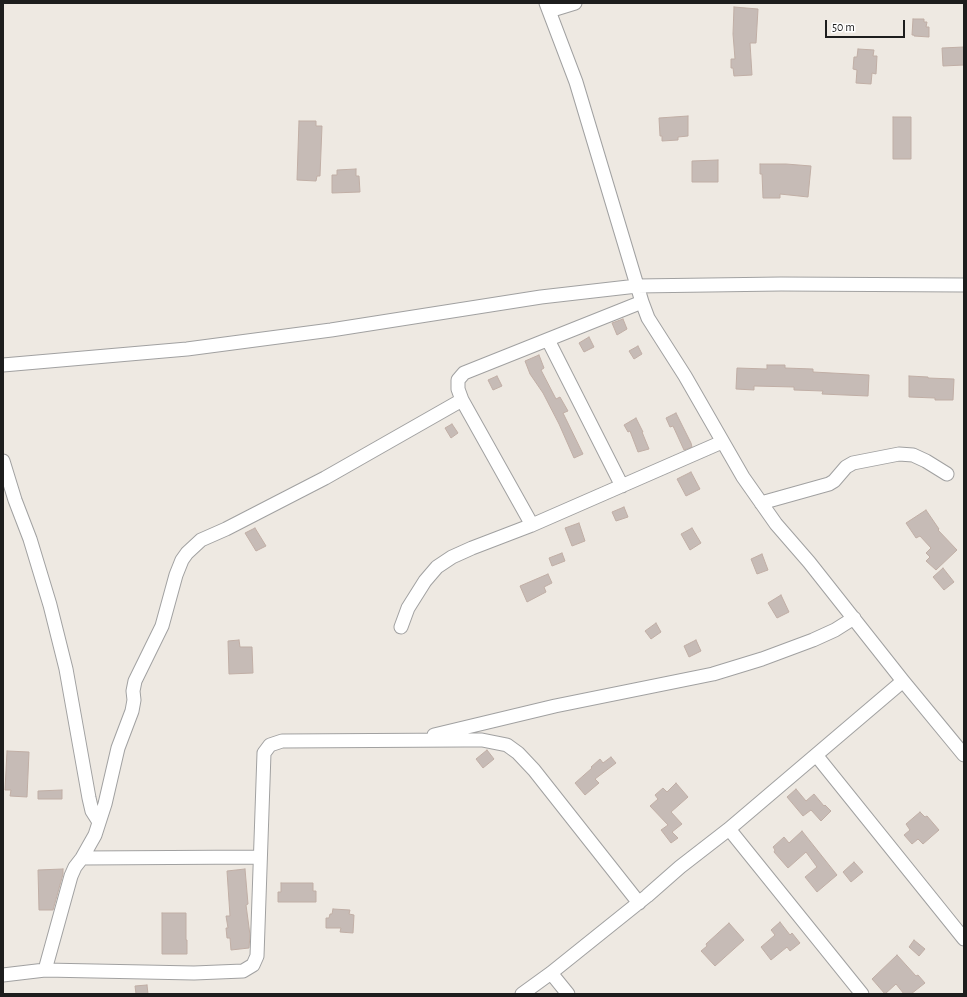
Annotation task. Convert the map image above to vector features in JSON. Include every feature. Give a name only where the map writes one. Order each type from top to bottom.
[{"type":"street","points":[[575,3],[548,7],[576,82],[648,318],[685,376],[743,477],[776,524],[854,618],[964,756]]},
{"type":"street","points":[[3,365],[194,348],[331,330],[542,297],[637,286],[780,284],[964,285]]},
{"type":"street","points":[[532,525],[462,400],[458,389],[458,380],[464,373],[642,302]]},
{"type":"street","points":[[548,340],[622,486]]},
{"type":"street","points":[[45,970],[71,876],[95,835],[107,797],[118,748],[132,711],[135,681],[162,626],[176,575],[182,560],[187,553],[201,540],[226,529],[324,478],[462,400]]},
{"type":"street","points":[[401,626],[408,608],[425,581],[438,567],[452,557],[532,525],[722,442]]},
{"type":"street","points":[[762,503],[829,484],[834,481],[846,467],[853,463],[899,454],[913,455],[948,474]]},
{"type":"street","points":[[3,461],[15,500],[30,539],[50,605],[66,669],[89,798],[92,811],[99,822]]},
{"type":"street","points":[[411,740],[555,706],[713,674],[762,659],[813,640],[835,630],[854,618]]},
{"type":"street","points":[[522,994],[551,973],[667,880],[680,867],[729,829],[903,681]]},
{"type":"street","points":[[3,975],[45,970],[194,973],[243,971],[253,965],[257,956],[264,754],[270,744],[282,741],[482,740],[507,745],[518,753],[534,770],[639,903]]},
{"type":"street","points":[[816,755],[964,939]]},
{"type":"street","points":[[729,829],[862,994]]},
{"type":"street","points":[[82,858],[260,857]]},
{"type":"street","points":[[551,973],[568,994]]},
{"type":"building","points":[[734,7],[758,9],[756,43],[750,43],[752,75],[734,76],[733,68],[731,68],[731,59],[735,59],[733,34]]},
{"type":"building","points":[[913,19],[924,19],[924,22],[927,22],[926,27],[929,27],[929,37],[912,35]]},
{"type":"building","points":[[964,47],[964,65],[943,66],[942,48]]},
{"type":"building","points":[[858,49],[874,50],[873,56],[877,56],[876,74],[872,73],[871,84],[856,83],[857,70],[853,69],[854,57],[857,57]]},
{"type":"building","points":[[688,116],[688,136],[678,137],[678,140],[662,141],[662,136],[660,136],[659,118]]},
{"type":"building","points":[[893,117],[911,117],[911,159],[893,159]]},
{"type":"building","points":[[299,121],[316,121],[316,126],[322,126],[320,176],[317,176],[316,181],[297,180]]},
{"type":"building","points":[[718,160],[718,182],[692,182],[692,161]]},
{"type":"building","points":[[760,164],[811,166],[808,197],[780,194],[780,198],[763,198]]},
{"type":"building","points":[[356,169],[356,176],[359,176],[360,192],[332,193],[332,175],[337,175],[337,170]]},
{"type":"building","points":[[623,319],[627,329],[617,335],[612,323]]},
{"type":"building","points":[[589,337],[594,347],[584,352],[579,343]]},
{"type":"building","points":[[638,346],[642,354],[634,359],[629,351]]},
{"type":"building","points":[[539,355],[544,368],[541,370],[556,399],[560,397],[568,411],[563,413],[583,454],[574,458],[559,424],[543,393],[530,374],[525,361]]},
{"type":"building","points":[[767,365],[785,365],[785,368],[813,369],[813,372],[869,375],[868,396],[822,394],[823,391],[794,390],[794,387],[754,386],[754,390],[736,389],[737,368],[767,369]]},
{"type":"building","points":[[497,376],[502,386],[493,390],[488,380]]},
{"type":"building","points":[[909,376],[954,379],[953,400],[935,400],[935,398],[909,397]]},
{"type":"building","points":[[676,413],[692,447],[684,450],[673,426],[670,427],[666,418]]},
{"type":"building","points":[[636,418],[649,449],[638,452],[630,431],[628,432],[624,425]]},
{"type":"building","points":[[452,424],[458,433],[451,438],[445,428]]},
{"type":"building","points":[[691,472],[700,489],[686,496],[677,479]]},
{"type":"building","points":[[624,507],[628,517],[616,521],[612,512]]},
{"type":"building","points":[[926,510],[939,529],[938,530],[957,550],[936,570],[926,561],[930,557],[926,553],[931,548],[920,536],[916,538],[906,523]]},
{"type":"building","points":[[579,523],[585,541],[572,546],[565,528]]},
{"type":"building","points":[[255,528],[266,546],[256,551],[245,533]]},
{"type":"building","points":[[692,528],[701,543],[690,550],[681,534]]},
{"type":"building","points":[[562,553],[565,561],[552,566],[549,558]]},
{"type":"building","points":[[762,554],[768,570],[757,574],[751,559]]},
{"type":"building","points":[[943,568],[954,582],[944,590],[933,577]]},
{"type":"building","points":[[548,574],[552,583],[544,587],[546,592],[527,602],[520,586]]},
{"type":"building","points":[[781,595],[789,612],[777,618],[768,603]]},
{"type":"building","points":[[656,623],[661,632],[651,639],[645,631]]},
{"type":"building","points":[[239,640],[240,647],[252,647],[253,673],[229,674],[228,641]]},
{"type":"building","points":[[696,640],[701,651],[689,657],[684,646]]},
{"type":"building","points":[[487,750],[494,759],[483,768],[476,759]]},
{"type":"building","points":[[7,751],[29,752],[27,797],[10,796],[11,790],[5,790]]},
{"type":"building","points":[[611,757],[616,763],[595,779],[599,783],[585,795],[575,783],[600,759],[603,763]]},
{"type":"building","points":[[676,783],[688,797],[671,812],[682,824],[672,832],[678,838],[671,843],[661,830],[668,825],[650,806],[658,799],[655,795],[663,788],[667,792]]},
{"type":"building","points":[[796,789],[806,801],[814,794],[824,806],[825,805],[831,811],[821,821],[811,810],[803,816],[787,797]]},
{"type":"building","points":[[62,790],[62,799],[38,799],[38,791]]},
{"type":"building","points":[[920,812],[925,817],[927,816],[939,830],[923,844],[918,839],[912,844],[904,835],[910,830],[906,824]]},
{"type":"building","points":[[802,831],[837,875],[817,892],[805,877],[817,867],[806,852],[788,868],[774,852],[775,850],[773,847],[784,837],[789,843]]},
{"type":"building","points":[[854,862],[863,872],[851,882],[843,872]]},
{"type":"building","points":[[63,869],[53,910],[39,910],[38,870]]},
{"type":"building","points":[[245,869],[248,904],[246,905],[250,935],[249,948],[231,950],[230,938],[227,938],[226,928],[228,928],[226,916],[230,916],[227,871]]},
{"type":"building","points":[[281,883],[313,883],[313,891],[316,891],[316,902],[278,902],[278,892],[281,892]]},
{"type":"building","points":[[333,909],[350,910],[349,914],[354,915],[353,933],[340,932],[341,928],[326,928],[326,918],[329,918]]},
{"type":"building","points":[[162,913],[186,913],[187,954],[162,954]]},
{"type":"building","points":[[780,922],[790,935],[792,933],[800,943],[790,951],[787,947],[771,960],[761,947],[775,935],[771,930]]},
{"type":"building","points":[[729,923],[744,940],[715,966],[701,951],[707,946],[706,944]]},
{"type":"building","points":[[914,940],[925,949],[919,956],[909,947]]},
{"type":"building","points":[[897,955],[916,976],[918,975],[925,983],[911,994],[904,994],[896,984],[885,994],[872,979]]},
{"type":"building","points":[[147,985],[148,994],[136,994],[135,986]]}]
